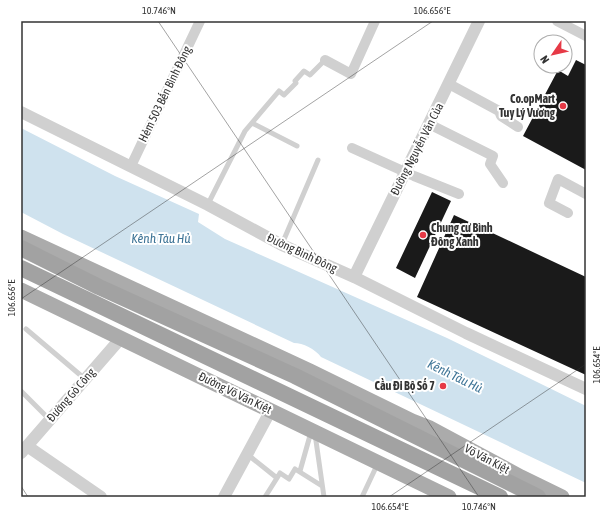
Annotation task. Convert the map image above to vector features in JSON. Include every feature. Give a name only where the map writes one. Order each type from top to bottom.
[{"type":"highway","points":[[21,248],[99,287],[409,427]]},
{"type":"highway","name":"Đường Võ Văn Kiệt","points":[[21,268],[500,497]]},
{"type":"highway","name":"Võ Văn Kiệt","points":[[409,427],[538,497]]},
{"type":"main road","points":[[21,237],[310,371],[409,427]]},
{"type":"main road","name":"Đường Võ Văn Kiệt","points":[[21,290],[449,497]]},
{"type":"main road","name":"Võ Văn Kiệt","points":[[409,427],[430,428],[520,477],[562,497]]},
{"type":"street","name":"Hẻm 503 Bến Bình Đông","points":[[131,166],[200,21]]},
{"type":"street","points":[[325,60],[351,74],[375,21]]},
{"type":"street","name":"Đường Nguyễn Văn Của","points":[[354,277],[479,21]]},
{"type":"street","points":[[557,21],[586,36]]},
{"type":"street","points":[[449,84],[499,111],[501,116],[518,127]]},
{"type":"street","name":"Đường Bình Đông","points":[[21,112],[208,205],[282,245],[354,277],[466,333],[586,389]]},
{"type":"street","points":[[429,124],[492,156],[490,164],[503,184]]},
{"type":"street","points":[[352,148],[459,194]]},
{"type":"street","points":[[568,213],[549,203],[558,179],[586,194]]},
{"type":"street","name":"Đường Gò Công","points":[[24,449],[121,338]]},
{"type":"street","points":[[224,497],[271,410]]},
{"type":"street","points":[[24,449],[101,497]]},
{"type":"lane","points":[[208,205],[245,131],[279,91],[284,95],[304,71],[310,75],[325,60]]},
{"type":"lane","points":[[252,123],[297,146]]},
{"type":"lane","points":[[282,245],[318,160]]},
{"type":"lane","points":[[26,330],[85,380]]},
{"type":"lane","points":[[21,391],[50,420]]},
{"type":"lane","points":[[300,471],[313,431]]},
{"type":"lane","points":[[313,431],[324,497]]},
{"type":"lane","points":[[247,454],[277,478]]},
{"type":"lane","points":[[362,497],[378,462]]},
{"type":"lane","points":[[265,497],[280,473],[289,479],[295,469],[322,486]]},
{"type":"water","name":"Kênh Tàu Hủ","points":[[21,128],[115,176],[199,214],[198,222],[225,239],[447,338],[586,406],[586,483],[321,357],[316,351],[309,347],[294,343],[63,234],[21,212]]},
{"type":"building","name":"Co.opMart Tuy Lý Vương","points":[[576,60],[586,65],[586,170],[523,136],[556,74],[565,74],[568,76],[569,74],[573,74],[573,66]]},
{"type":"building","name":"Chung cư Bình Đông Xanh","points":[[432,192],[451,201],[415,278],[396,268]]},
{"type":"building","points":[[454,215],[586,277],[586,375],[417,297]]},
{"type":"place","name":"Co.opMart Tuy Lý Vương","points":[[563,106]]},
{"type":"place","name":"Chung cư Bình Đông Xanh","points":[[423,235]]},
{"type":"place","name":"Cầu Đi Bộ Số 7","points":[[443,386]]}]
